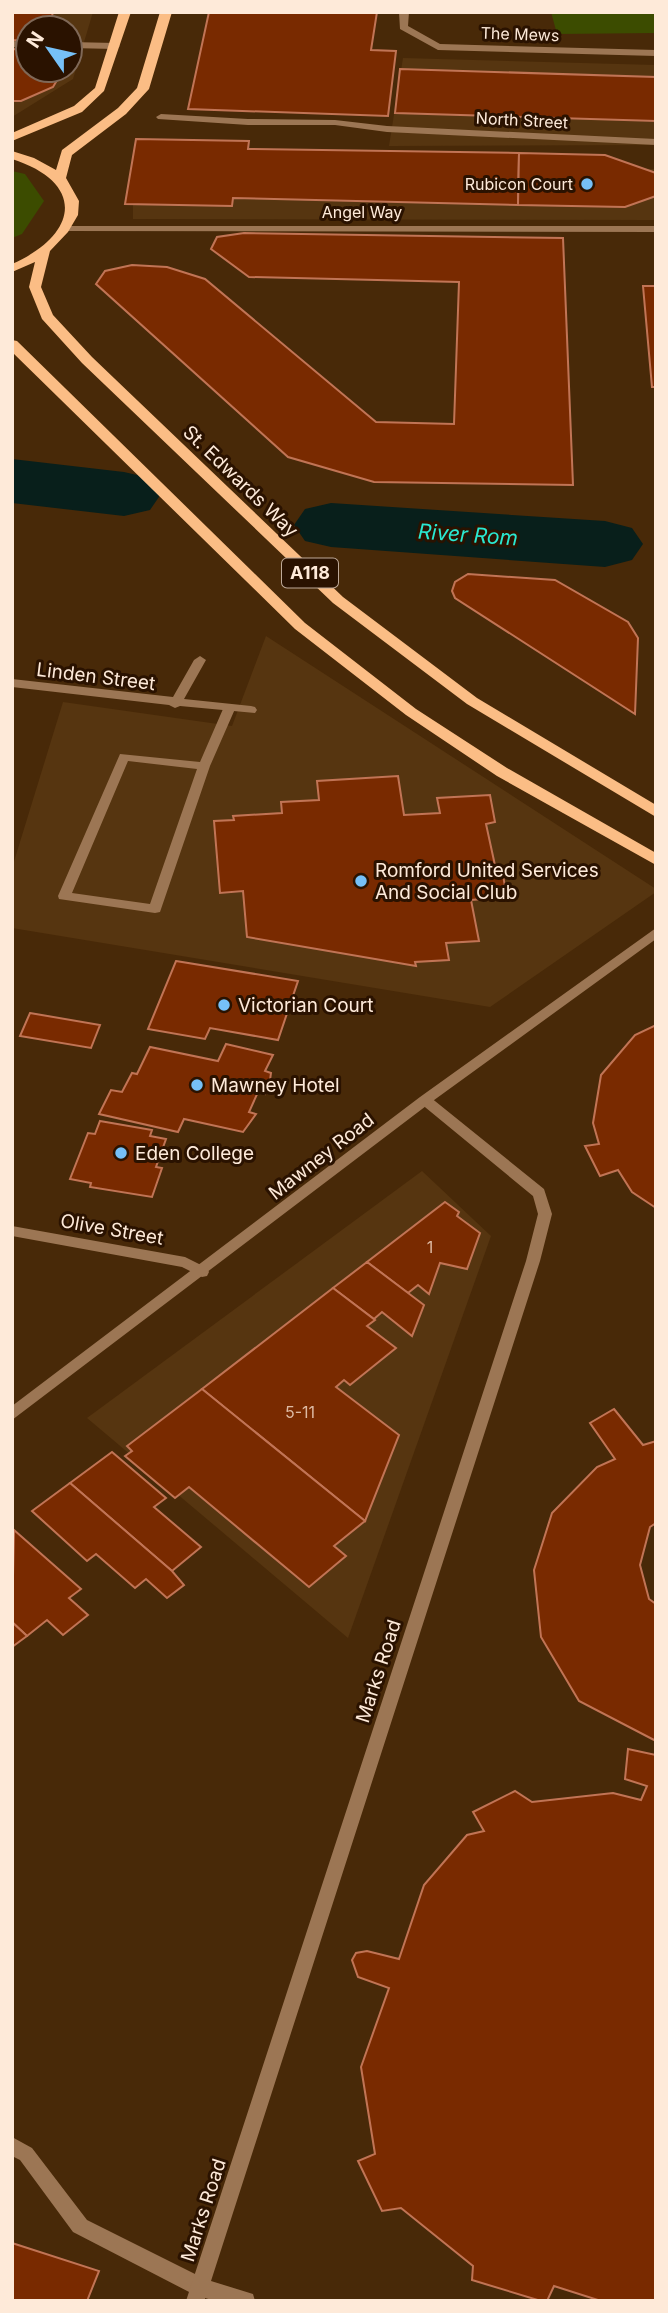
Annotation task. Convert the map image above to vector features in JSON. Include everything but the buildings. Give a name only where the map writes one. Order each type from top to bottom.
[{"type":"main road","points":[[12,137],[68,114],[100,89],[125,12]]},
{"type":"main road","points":[[60,178],[66,153],[122,111],[143,89],[166,12]]},
{"type":"main road","points":[[12,155],[37,163],[60,178],[71,197],[75,213],[68,229],[44,249],[12,268]]},
{"type":"main road","name":"St. Edwards Way","points":[[44,249],[35,287],[47,316],[87,360],[338,600],[472,701],[656,812]]},
{"type":"main road","name":"A118","points":[[12,344],[300,626],[411,712],[502,772],[656,860]]},
{"type":"street","name":"The Mews","points":[[404,12],[402,27],[438,47],[656,53]]},
{"type":"street","points":[[84,46],[114,46]]},
{"type":"street","name":"North Street","points":[[161,117],[220,117],[246,122],[355,121],[387,129],[656,142]]},
{"type":"street","name":"Angel Way","points":[[68,229],[656,229]]},
{"type":"street","name":"Linden Street","points":[[175,704],[200,660]]},
{"type":"street","name":"Linden Street","points":[[12,683],[175,704],[251,710]]},
{"type":"street","points":[[204,766],[124,757],[64,896],[155,909],[204,766],[229,709]]},
{"type":"street","name":"Mawney Road","points":[[12,1414],[425,1100],[656,932]]},
{"type":"street","name":"Marks Road","points":[[198,2294],[529,1274],[545,1214],[539,1193],[425,1100]]},
{"type":"street","name":"Olive Street","points":[[12,1231],[185,1262],[202,1272]]},
{"type":"street","points":[[12,2146],[26,2154],[80,2226],[198,2294],[246,2301]]},
{"type":"shaded area","points":[[12,12],[93,12],[84,42],[84,14],[14,14],[14,84],[65,84],[12,117]]},
{"type":"shaded area","points":[[403,58],[656,65],[656,145],[389,146]]},
{"type":"shaded area","points":[[133,161],[656,169],[656,220],[133,219]]},
{"type":"shaded area","points":[[266,636],[656,889],[656,892],[490,1007],[12,928],[12,868],[63,702],[232,726]]},
{"type":"shaded area","points":[[422,1171],[491,1236],[348,1638],[87,1418]]},
{"type":"green space","points":[[551,12],[656,12],[656,33],[557,34]]},
{"type":"green space","points":[[12,171],[25,174],[44,201],[22,234],[12,238]]},
{"type":"waterway","name":"River Rom","points":[[12,481],[124,494]]},
{"type":"waterway","name":"River Rom","points":[[331,525],[605,544]]},
{"type":"place","name":"Rubicon Court","points":[[587,184]]},
{"type":"place","name":"Romford United Services And Social Club","points":[[361,881]]},
{"type":"place","name":"Victorian Court","points":[[224,1005]]},
{"type":"place","name":"Mawney Hotel","points":[[197,1085]]},
{"type":"place","name":"Eden College","points":[[121,1153]]}]
